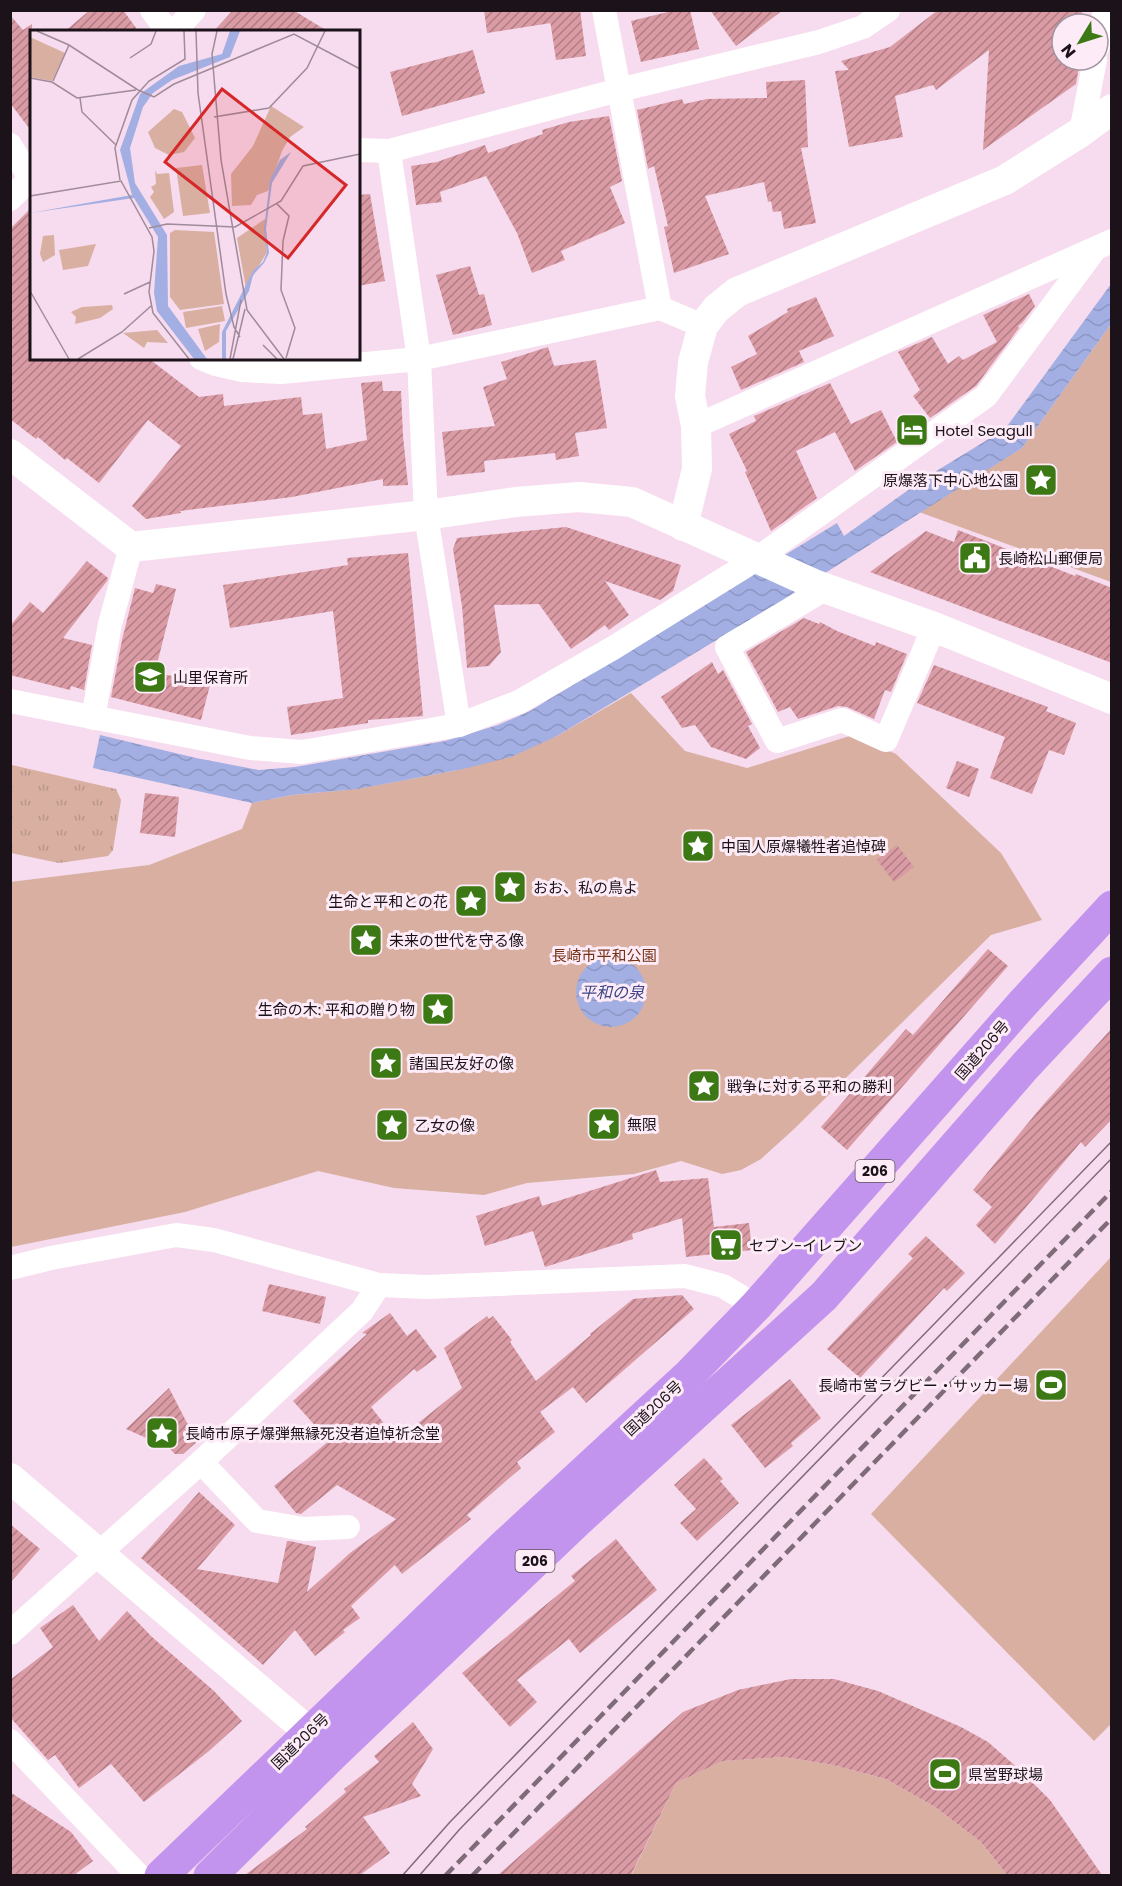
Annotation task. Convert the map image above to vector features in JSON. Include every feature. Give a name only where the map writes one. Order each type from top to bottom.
[{"type":"highway","name":"国道206号","points":[[210,1875],[322,1742],[504,1546],[690,1374],[756,1306],[1024,1002],[1112,907]]},
{"type":"highway","name":"国道206号","points":[[161,1875],[322,1742],[576,1522],[824,1296],[1026,1065],[1112,973]]},
{"type":"street","points":[[152,10],[167,30]]},
{"type":"street","points":[[176,30],[194,10]]},
{"type":"street","points":[[604,10],[660,308]]},
{"type":"street","points":[[360,150],[389,151],[619,90],[819,42],[863,27],[886,11]]},
{"type":"street","points":[[1081,132],[1093,72]]},
{"type":"street","points":[[683,526],[697,469],[696,426],[690,396],[693,362],[703,326],[716,309],[737,292],[1005,180],[1081,132],[1112,109]]},
{"type":"street","points":[[10,145],[30,177]]},
{"type":"street","points":[[389,151],[419,359],[426,515],[459,725]]},
{"type":"street","points":[[10,199],[30,180]]},
{"type":"street","points":[[696,426],[1103,245]]},
{"type":"street","points":[[10,701],[250,748],[281,752],[330,748],[459,725],[519,702],[758,561],[986,396],[1103,245]]},
{"type":"street","points":[[206,360],[242,370],[281,372],[419,359],[660,308],[703,326]]},
{"type":"street","points":[[10,454],[131,547],[426,515],[516,502],[579,497],[632,502],[758,561],[820,587],[934,627],[1112,699]]},
{"type":"street","points":[[93,718],[110,624],[131,547]]},
{"type":"street","points":[[820,587],[727,646],[777,741],[842,720],[886,740],[934,627]]},
{"type":"street","points":[[10,1268],[51,1258],[176,1235],[214,1240],[379,1285],[426,1287],[685,1276],[723,1286],[756,1306]]},
{"type":"street","points":[[10,1633],[201,1462],[362,1311],[379,1285]]},
{"type":"street","points":[[201,1462],[257,1521],[304,1529],[348,1527]]},
{"type":"street","points":[[10,1479],[101,1553],[322,1742]]},
{"type":"street","points":[[10,1741],[139,1875]]},
{"type":"green space","name":"原爆落下中心地公園","points":[[1111,324],[1111,582],[919,512],[1022,448]]},
{"type":"green space","name":"長崎市平和公園","points":[[631,693],[685,751],[747,768],[853,735],[896,754],[1001,853],[1042,920],[991,935],[793,1130],[761,1159],[741,1170],[722,1174],[681,1161],[634,1174],[527,1183],[484,1195],[394,1188],[318,1171],[185,1212],[11,1247],[10,882],[149,865],[242,829],[252,803],[292,795],[357,789],[463,769],[557,736]]},
{"type":"green space","points":[[12,765],[116,789],[121,800],[113,850],[108,856],[59,863],[11,853],[10,773]]},
{"type":"green space","name":"長崎市営ラグビー・サッカー場","points":[[1111,1257],[1112,1723],[1094,1741],[871,1514]]},
{"type":"green space","name":"県営野球場","points":[[784,1757],[833,1765],[886,1779],[935,1807],[981,1842],[1007,1875],[631,1876],[676,1783],[723,1761]]},
{"type":"water","points":[[1111,284],[1111,324],[1022,448],[778,603],[557,736],[511,757],[463,769],[358,789],[292,795],[252,803],[93,768],[100,735],[196,758],[259,770],[295,767],[445,741],[498,725],[530,711],[837,523],[844,536],[925,478],[1005,429]]},
{"type":"water","name":"平和の泉","points":[[611,957],[624,960],[636,967],[643,979],[646,992],[643,1005],[636,1017],[624,1024],[611,1027],[598,1024],[586,1017],[579,1005],[576,992],[579,979],[586,967],[598,960]]},
{"type":"building","points":[[90,10],[123,10],[138,30],[66,30]]},
{"type":"building","points":[[233,10],[293,10],[326,30],[215,30]]},
{"type":"building","points":[[484,10],[580,10],[586,56],[556,60],[550,23],[487,33]]},
{"type":"building","points":[[676,10],[690,10],[699,49],[641,62],[631,21]]},
{"type":"building","points":[[710,10],[783,10],[736,46]]},
{"type":"building","points":[[938,10],[1082,10],[1082,12],[1050,12],[1050,72],[1078,72],[1076,84],[983,150],[989,50],[936,90],[933,85],[895,96],[903,137],[849,147],[835,71],[849,70],[841,61],[890,47]]},
{"type":"building","points":[[10,15],[23,30],[32,24],[32,30],[30,30],[30,129],[10,103]]},
{"type":"building","points":[[473,50],[485,93],[402,116],[390,72]]},
{"type":"building","points":[[805,80],[808,147],[801,148],[816,223],[784,229],[781,211],[773,212],[771,201],[768,202],[764,182],[705,196],[729,254],[674,273],[664,227],[668,226],[654,166],[648,169],[637,110],[682,99],[684,104],[707,99],[767,98],[766,82]]},
{"type":"building","points":[[609,116],[622,181],[610,187],[625,223],[561,251],[565,260],[532,273],[517,233],[486,176],[440,192],[442,202],[416,205],[411,166],[437,162],[485,145],[488,153],[543,134],[542,130],[569,122]]},
{"type":"building","points":[[370,194],[385,281],[360,286],[360,195]]},
{"type":"building","points":[[30,209],[30,360],[151,360],[199,397],[223,394],[224,406],[301,397],[303,415],[322,413],[326,449],[367,440],[361,383],[382,381],[383,391],[401,391],[408,485],[383,486],[383,479],[292,497],[180,511],[181,513],[146,519],[132,506],[181,446],[148,420],[99,483],[10,419],[10,229]]},
{"type":"building","points":[[470,266],[479,295],[484,294],[492,325],[453,335],[436,275]]},
{"type":"building","points":[[1029,294],[1035,306],[1018,326],[1019,328],[976,386],[930,418],[913,396],[920,390],[898,352],[932,337],[948,364],[959,356],[963,360],[997,342],[983,315]]},
{"type":"building","points":[[816,297],[834,336],[799,351],[804,362],[741,390],[731,367],[757,354],[748,336],[788,312],[787,309]]},
{"type":"building","points":[[548,347],[554,366],[596,360],[607,428],[575,433],[579,456],[556,460],[555,453],[484,461],[485,472],[447,476],[442,432],[495,426],[483,387],[507,379],[501,362]]},
{"type":"building","points":[[830,383],[851,424],[881,410],[897,442],[855,471],[835,432],[796,451],[817,498],[771,531],[745,472],[747,471],[729,434],[756,421],[754,416]]},
{"type":"building","points":[[566,527],[681,565],[673,591],[660,600],[605,581],[629,615],[609,630],[605,625],[571,649],[539,604],[494,605],[501,652],[489,666],[467,668],[462,606],[453,549],[457,538]]},
{"type":"building","points":[[958,530],[1075,576],[1076,574],[1112,588],[1112,663],[870,572],[926,531],[954,542]]},
{"type":"building","points":[[408,553],[423,716],[368,720],[368,723],[291,735],[287,707],[343,698],[333,611],[230,628],[223,585],[348,565],[347,558]]},
{"type":"building","points":[[87,561],[108,578],[63,638],[92,645],[84,690],[71,686],[70,690],[10,675],[10,626],[30,602],[43,613]]},
{"type":"building","points":[[156,584],[176,589],[155,672],[210,685],[201,720],[111,697],[135,588],[153,593]]},
{"type":"building","points":[[804,618],[819,624],[820,622],[875,646],[876,642],[907,654],[891,692],[885,690],[874,719],[847,707],[838,706],[798,719],[790,707],[778,712],[746,652]]},
{"type":"building","points":[[712,662],[718,674],[723,670],[752,724],[748,726],[760,748],[746,759],[711,747],[695,725],[682,728],[661,697]]},
{"type":"building","points":[[934,665],[1048,707],[1046,711],[1076,723],[1064,755],[1049,750],[1032,794],[990,778],[1005,737],[917,703]]},
{"type":"building","points":[[957,761],[979,769],[969,797],[946,788]]},
{"type":"building","points":[[145,793],[179,797],[175,837],[140,833]]},
{"type":"building","points":[[897,845],[914,867],[894,882],[877,860]]},
{"type":"building","points":[[988,949],[1008,966],[847,1150],[821,1127],[906,1029],[913,1035]]},
{"type":"building","points":[[1112,1028],[1112,1119],[1085,1147],[1081,1142],[995,1244],[976,1225],[992,1207],[973,1190],[1042,1106]]},
{"type":"building","points":[[656,1170],[660,1182],[708,1178],[714,1227],[749,1223],[752,1250],[686,1257],[682,1218],[632,1234],[633,1239],[545,1267],[533,1231],[485,1246],[476,1216],[539,1196],[542,1206]]},
{"type":"building","points":[[926,1236],[965,1273],[947,1291],[944,1288],[860,1378],[827,1349],[913,1258],[908,1254]]},
{"type":"building","points":[[269,1284],[326,1297],[320,1324],[262,1311]]},
{"type":"building","points":[[682,1295],[694,1309],[586,1403],[573,1387],[540,1412],[555,1432],[517,1462],[521,1468],[467,1515],[471,1519],[402,1574],[395,1565],[351,1606],[360,1618],[315,1656],[295,1630],[263,1665],[141,1558],[199,1492],[235,1525],[197,1569],[278,1583],[287,1541],[290,1541],[316,1547],[307,1592],[350,1553],[396,1519],[337,1485],[301,1514],[296,1513],[274,1486],[329,1441],[293,1401],[367,1334],[362,1333],[390,1313],[407,1336],[416,1329],[437,1357],[417,1372],[414,1369],[371,1407],[397,1440],[462,1388],[444,1348],[487,1316],[489,1319],[493,1316],[512,1340],[510,1342],[536,1381],[633,1299]]},
{"type":"building","points":[[790,1379],[821,1418],[791,1443],[793,1446],[765,1468],[731,1425]]},
{"type":"building","points":[[169,1388],[187,1423],[200,1439],[183,1454],[175,1454],[169,1448],[126,1429]]},
{"type":"building","points":[[704,1458],[723,1479],[720,1481],[739,1503],[697,1541],[680,1523],[696,1509],[674,1485]]},
{"type":"building","points":[[10,1524],[40,1549],[10,1583]]},
{"type":"building","points":[[616,1539],[657,1590],[580,1653],[569,1639],[517,1680],[537,1702],[510,1727],[462,1673],[575,1581],[571,1576]]},
{"type":"building","points":[[73,1605],[99,1641],[127,1611],[152,1637],[214,1691],[242,1721],[209,1751],[144,1802],[111,1764],[79,1788],[55,1755],[48,1760],[10,1717],[10,1680],[53,1647],[40,1628]]},
{"type":"building","name":"県営野球場","points":[[791,1679],[834,1679],[878,1691],[961,1727],[988,1742],[1050,1800],[1102,1875],[1007,1875],[981,1842],[935,1807],[886,1779],[833,1765],[784,1757],[723,1761],[676,1783],[631,1875],[498,1875],[683,1712],[738,1690]]},
{"type":"building","points":[[413,1722],[433,1749],[412,1784],[421,1796],[363,1817],[390,1853],[360,1875],[245,1875],[307,1829],[305,1827],[346,1792],[344,1789],[379,1762],[374,1756]]},
{"type":"building","points":[[10,1792],[71,1832],[93,1861],[74,1875],[10,1875]]},
{"type":"tram line","points":[[402,1876],[450,1822],[1112,1141]]},
{"type":"tram line","points":[[419,1876],[459,1830],[1112,1158]]},
{"type":"railway","points":[[445,1876],[1112,1191]]},
{"type":"railway","points":[[472,1876],[1112,1218]]},
{"type":"place","name":"Hotel Seagull","points":[[912,430]]},
{"type":"place","name":"原爆落下中心地公園","points":[[1041,480]]},
{"type":"place","name":"長崎松山郵便局","points":[[975,558]]},
{"type":"place","name":"山里保育所","points":[[150,677]]},
{"type":"place","name":"中国人原爆犧牲者追悼碑","points":[[698,846]]},
{"type":"place","name":"おお、私の鳥よ","points":[[510,887]]},
{"type":"place","name":"生命と平和との花","points":[[471,901]]},
{"type":"place","name":"未来の世代を守る像","points":[[366,940]]},
{"type":"place","name":"生命の木: 平和の贈り物","points":[[438,1009]]},
{"type":"place","name":"諸国民友好の像","points":[[386,1063]]},
{"type":"place","name":"戦争に対する平和の勝利","points":[[704,1086]]},
{"type":"place","name":"無限","points":[[604,1124]]},
{"type":"place","name":"乙女の像","points":[[392,1125]]},
{"type":"place","name":"セブン-イレブン","points":[[726,1245]]},
{"type":"place","name":"長崎市営ラグビー・サッカー場","points":[[1051,1385]]},
{"type":"place","name":"長崎市原子爆弾無縁死没者追悼祈念堂","points":[[162,1433]]},
{"type":"place","name":"県営野球場","points":[[945,1774]]}]
